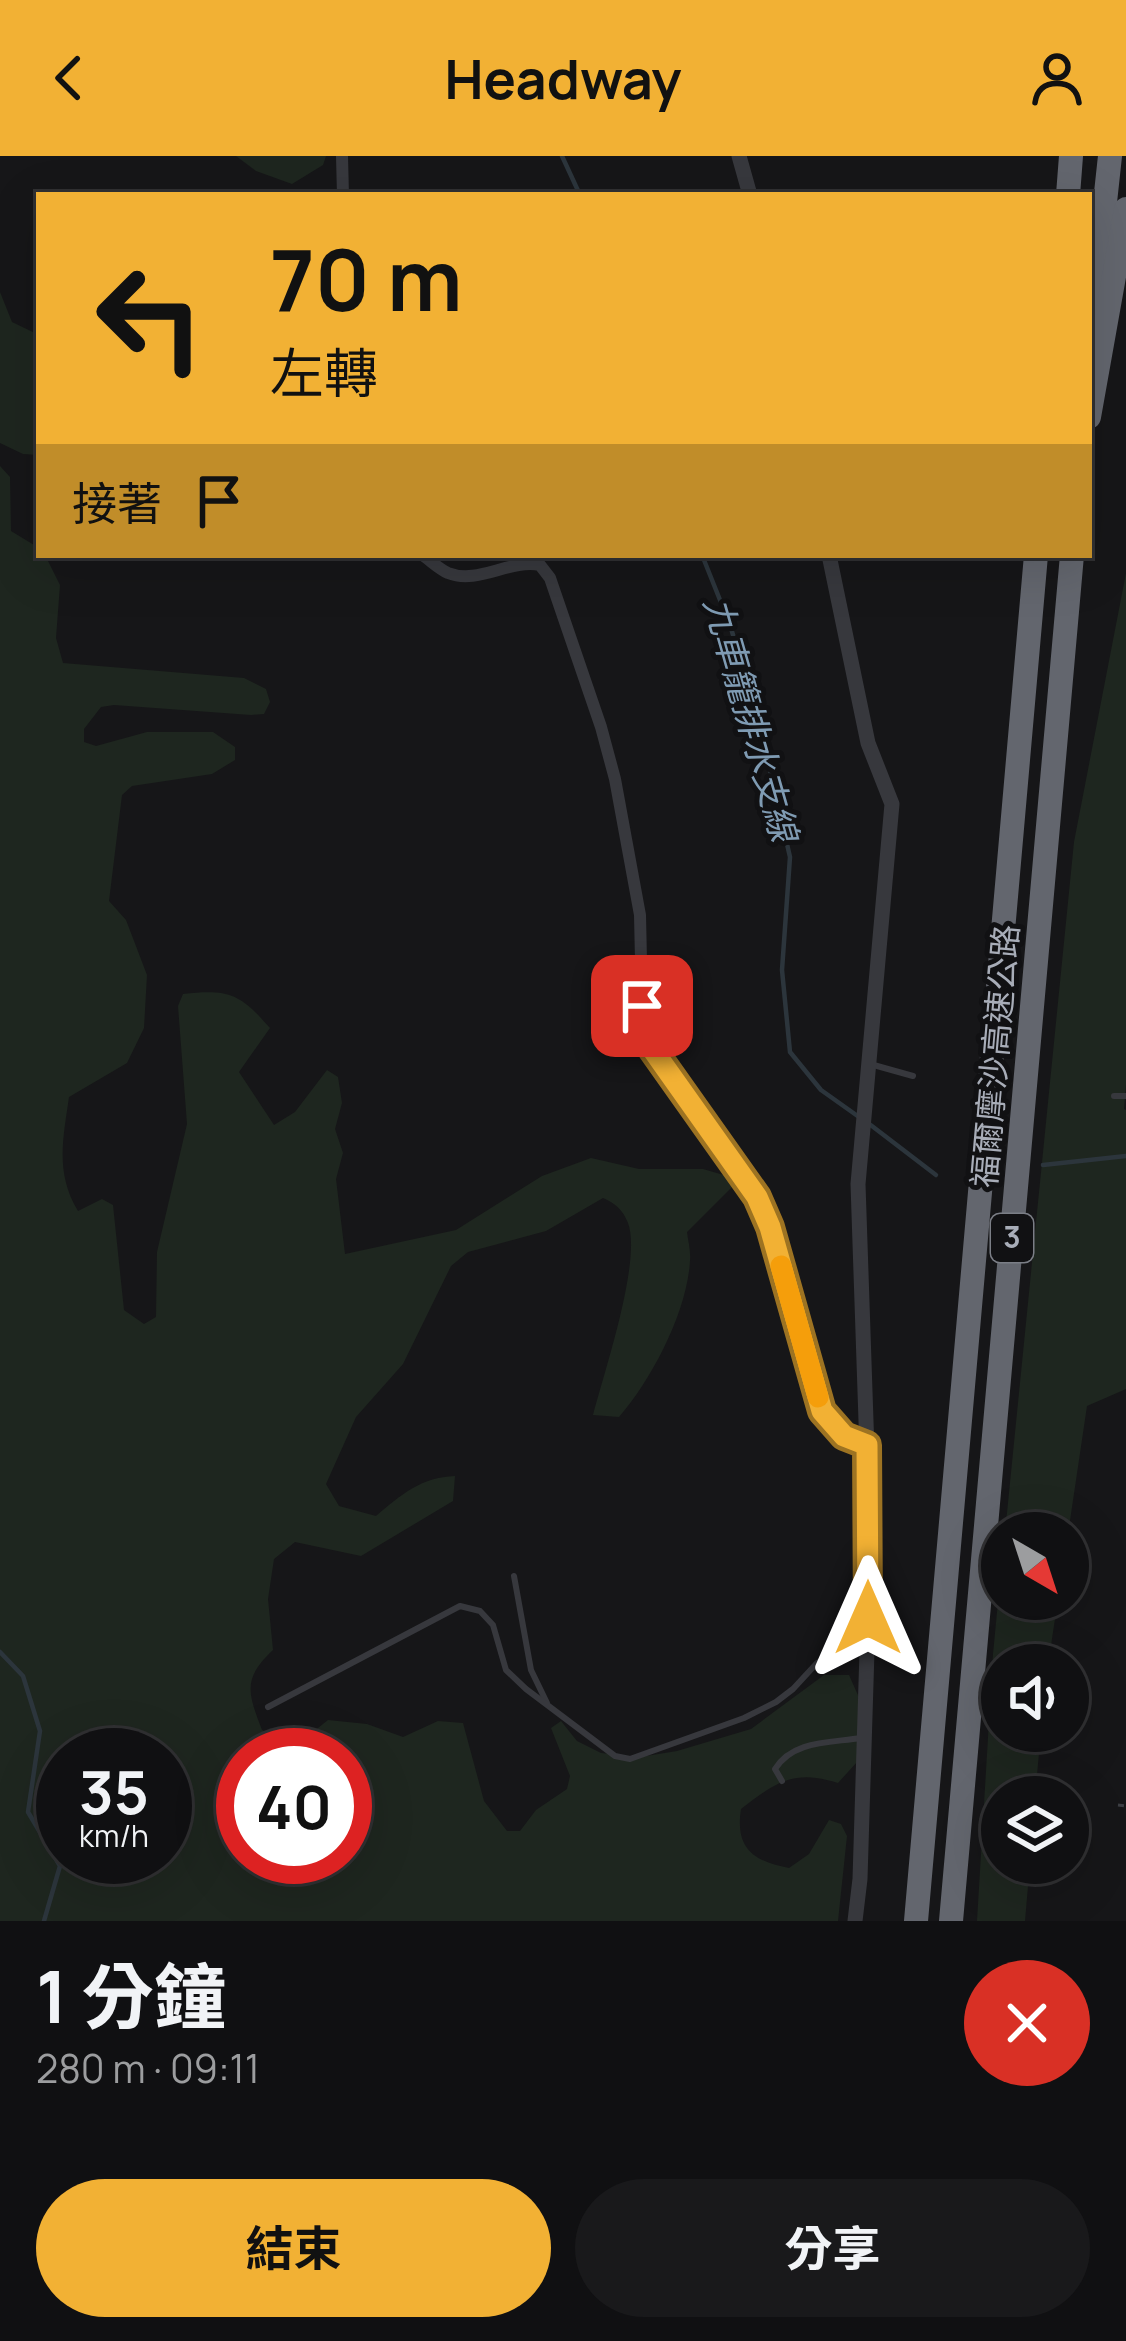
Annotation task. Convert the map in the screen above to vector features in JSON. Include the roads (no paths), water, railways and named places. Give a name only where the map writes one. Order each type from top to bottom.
[{"type":"highway","points":[[1068,192],[1072,156]]},
{"type":"highway","points":[[1092,326],[1110,156]]},
{"type":"highway","points":[[1092,400],[1126,209]]},
{"type":"highway","name":"福爾摩沙高速公路","points":[[916,1921],[1036,558]]},
{"type":"highway","name":"福爾摩沙高速公路","points":[[951,1921],[1072,558]]},
{"type":"street","points":[[342,156],[343,192]]},
{"type":"street","points":[[739,156],[749,192]]},
{"type":"street","points":[[426,558],[448,573],[468,577],[528,562],[540,565],[550,578],[615,778],[640,915],[642,1006],[650,1046],[757,1197],[770,1227],[822,1411],[844,1436],[867,1445]]},
{"type":"street","points":[[830,558],[868,743],[892,804],[858,1184],[867,1445],[867,1653],[855,1921]]},
{"type":"lane","points":[[866,1063],[913,1076]]},
{"type":"lane","points":[[1114,1096],[1126,1096]]},
{"type":"lane","points":[[514,1576],[531,1670],[548,1706]]},
{"type":"lane","points":[[268,1707],[460,1606],[480,1611],[494,1625],[506,1670],[615,1756],[630,1759],[760,1710],[793,1689],[833,1653],[867,1653]]},
{"type":"lane","points":[[782,1781],[775,1769],[800,1746],[864,1738]]},
{"type":"waterway","name":"九車籠排水支線","points":[[562,156],[579,192]]},
{"type":"waterway","name":"九車籠排水支線","points":[[703,558],[757,714],[790,857],[782,970],[790,1052],[821,1090],[859,1117]]},
{"type":"waterway","name":"九車籠排水支線","points":[[868,1123],[936,1175]]},
{"type":"waterway","name":"九車籠排水支線","points":[[1043,1165],[1126,1156]]},
{"type":"waterway","points":[[0,1652],[23,1676],[40,1731],[28,1812],[60,1866],[44,1921]]}]
